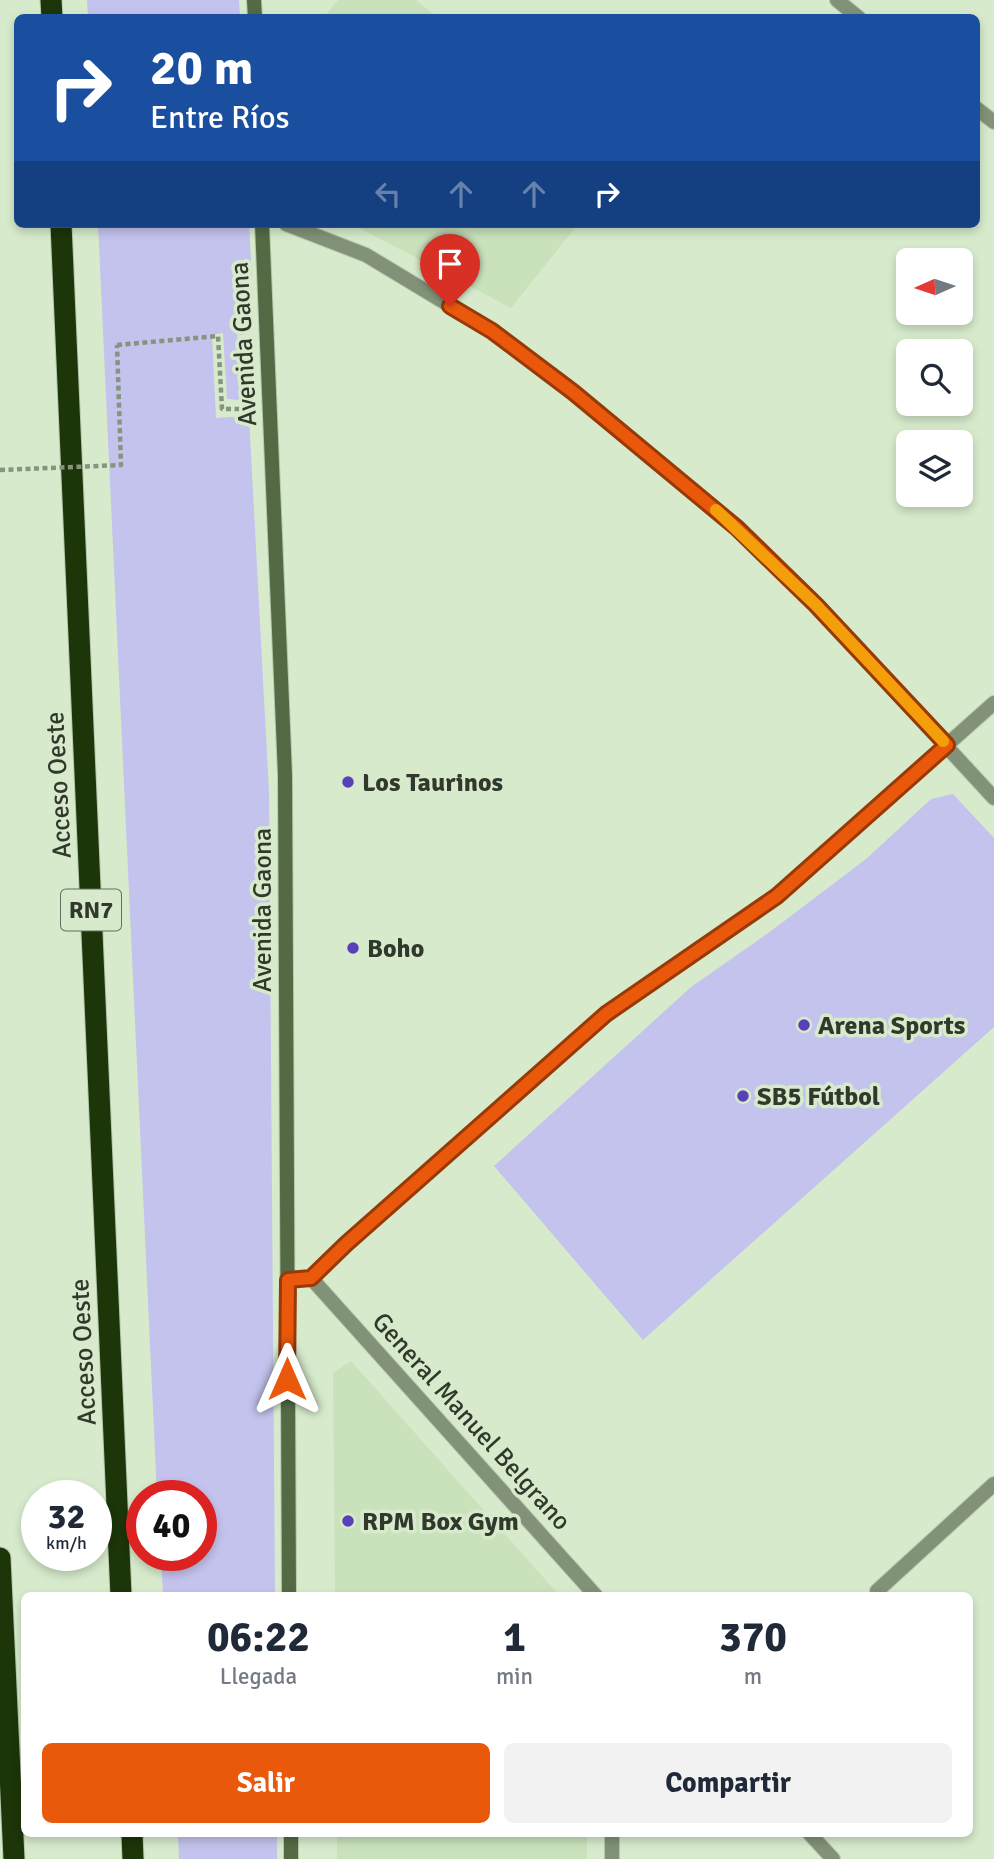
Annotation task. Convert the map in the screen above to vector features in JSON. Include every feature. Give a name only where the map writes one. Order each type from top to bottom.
[{"type":"highway","name":"Acceso Oeste","points":[[61,228],[121,1592]]},
{"type":"highway","points":[[0,1558],[11,1859]]},
{"type":"highway","points":[[132,1837],[133,1859]]},
{"type":"street","points":[[837,0],[854,14]]},
{"type":"street","points":[[980,111],[994,122]]},
{"type":"street","name":"Avenida Gaona","points":[[262,228],[285,775],[289,1592]]},
{"type":"street","points":[[296,228],[366,255],[492,331],[573,392],[737,528],[816,605],[994,798]]},
{"type":"street","points":[[288,1280],[311,1278],[606,1014],[777,896],[994,703]]},
{"type":"street","name":"General Manuel Belgrano","points":[[311,1278],[592,1592]]},
{"type":"street","points":[[877,1591],[994,1484]]},
{"type":"street","points":[[291,1837],[291,1859]]},
{"type":"street","points":[[612,1837],[612,1859]]},
{"type":"street","points":[[813,1837],[833,1859]]},
{"type":"path","points":[[0,471],[121,465],[117,345],[218,337],[222,409],[244,409],[240,291],[265,288]]},
{"type":"shaded area","points":[[87,0],[239,0],[240,14],[88,14]]},
{"type":"shaded area","points":[[338,0],[416,0],[433,14],[326,14]]},
{"type":"shaded area","points":[[98,228],[249,228],[252,279],[235,280],[240,400],[227,399],[223,333],[212,335],[216,418],[249,416],[269,792],[275,1592],[163,1592],[162,1571],[217,1571],[217,1480],[156,1480]]},
{"type":"shaded area","points":[[360,228],[575,228],[511,308]]},
{"type":"shaded area","name":"SB5 Fútbol","points":[[953,794],[994,838],[994,1027],[643,1340],[494,1166],[691,987],[866,859],[931,799]]},
{"type":"shaded area","points":[[351,1361],[556,1592],[335,1592],[333,1373]]},
{"type":"shaded area","points":[[178,1837],[277,1837],[277,1859],[179,1859]]},
{"type":"shaded area","points":[[337,1837],[587,1837],[587,1859],[337,1859]]},
{"type":"slow traffic","points":[[716,510],[816,605],[943,741]]},
{"type":"place","name":"Los Taurinos","points":[[348,782]]},
{"type":"place","name":"Boho","points":[[353,948]]},
{"type":"place","name":"Arena Sports","points":[[804,1025]]},
{"type":"place","name":"SB5 Fútbol","points":[[743,1096]]},
{"type":"place","name":"RPM Box Gym","points":[[348,1521]]},
{"type":"route","points":[[287,1379],[288,1280],[311,1278],[606,1014],[777,896],[947,745],[816,605],[737,528],[573,392],[492,331],[450,306]]}]
